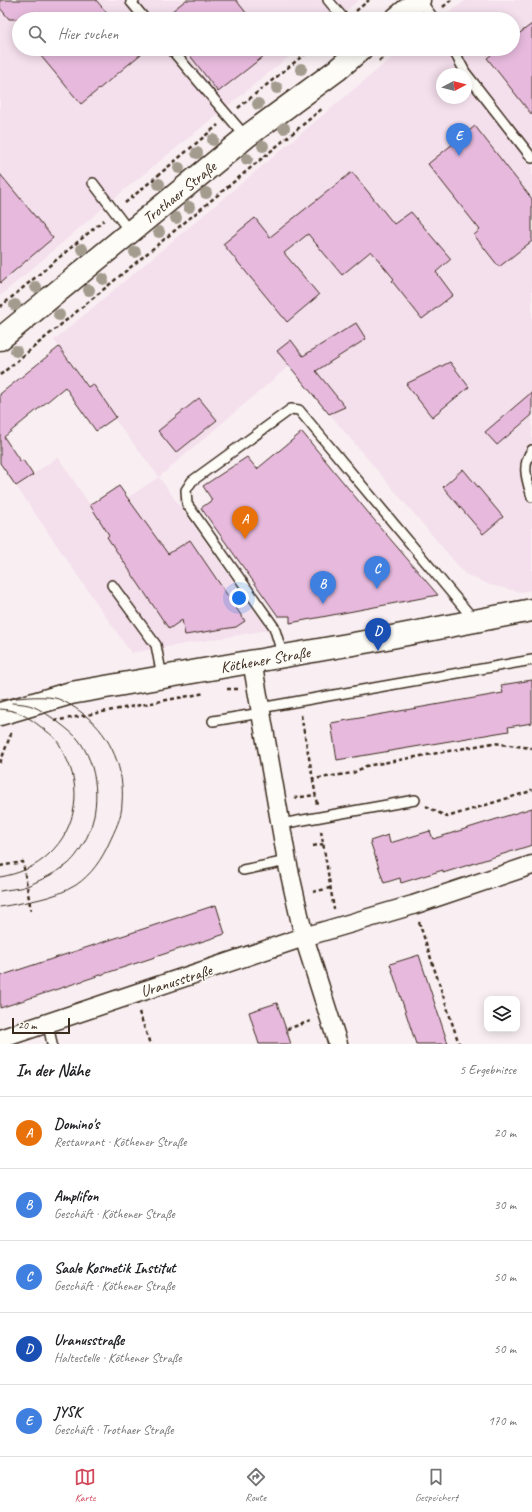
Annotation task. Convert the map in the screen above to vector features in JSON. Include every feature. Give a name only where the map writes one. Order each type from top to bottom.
[{"type":"main road","points":[[404,12],[419,0]]},
{"type":"main road","name":"Trothaer Straße","points":[[1,337],[246,137],[337,70],[368,57]]},
{"type":"main road","name":"Köthener Straße","points":[[6,721],[71,693],[376,640],[532,610]]},
{"type":"street","points":[[252,661],[257,712],[304,938],[338,1044]]},
{"type":"street","name":"Uranusstraße","points":[[0,1039],[304,938],[532,865]]},
{"type":"lane","points":[[134,0],[131,2],[139,12]]},
{"type":"lane","points":[[328,0],[338,12]]},
{"type":"lane","points":[[419,0],[428,12]]},
{"type":"lane","points":[[177,56],[246,137]]},
{"type":"lane","points":[[457,56],[465,72],[532,158]]},
{"type":"lane","points":[[93,183],[130,232]]},
{"type":"lane","points":[[283,656],[274,627],[187,504],[186,490],[192,481],[290,409],[299,410],[475,621]]},
{"type":"lane","points":[[532,450],[529,454],[525,471],[532,497]]},
{"type":"lane","points":[[112,585],[156,645],[162,677]]},
{"type":"lane","points":[[214,721],[299,702],[532,660]]},
{"type":"lane","points":[[281,824],[414,800]]},
{"type":"lane","points":[[243,870],[287,861]]},
{"type":"lane","points":[[48,1024],[52,1044]]},
{"type":"path","points":[[355,12],[369,0]]},
{"type":"path","points":[[0,307],[302,56]]},
{"type":"path","points":[[0,375],[328,104]]},
{"type":"path","points":[[222,690],[229,688],[239,690],[244,694],[257,712]]},
{"type":"path","points":[[50,722],[206,692]]},
{"type":"path","points":[[299,702],[337,928]]},
{"type":"path","points":[[0,763],[6,721]]},
{"type":"path","points":[[312,780],[353,773],[366,766],[494,743],[532,748]]},
{"type":"path","points":[[414,800],[447,817],[532,790]]},
{"type":"path","points":[[287,799],[315,795]]},
{"type":"path","points":[[312,846],[323,844]]},
{"type":"path","points":[[0,866],[23,862],[31,911]]},
{"type":"path","points":[[413,904],[459,1044]]},
{"type":"path","points":[[133,994],[150,1044]]},
{"type":"path","points":[[286,1029],[328,1015]]},
{"type":"shaded area","points":[[0,0],[359,0],[344,12],[12,12],[12,56],[289,56],[123,191],[0,296]]},
{"type":"shaded area","points":[[466,0],[532,0],[532,590],[520,592],[490,585],[465,574],[289,366],[159,477],[54,340],[394,56],[520,56],[520,12],[450,12]]},
{"type":"shaded area","points":[[58,457],[98,517],[159,477],[268,630],[131,653],[16,486]]},
{"type":"building","points":[[0,0],[96,0],[106,12],[12,12],[12,19],[9,19],[0,8]]},
{"type":"building","points":[[186,0],[236,0],[245,12],[171,12]]},
{"type":"building","points":[[532,24],[532,115],[487,58],[490,56],[520,56],[520,33]]},
{"type":"building","points":[[41,56],[139,56],[81,104]]},
{"type":"building","points":[[190,56],[264,56],[218,92]]},
{"type":"building","points":[[475,126],[532,199],[532,241],[499,267],[474,235],[480,230],[428,164]]},
{"type":"building","points":[[352,172],[394,224],[411,212],[451,259],[436,272],[453,295],[422,319],[392,281],[394,279],[371,251],[342,275],[308,234],[284,253],[319,295],[287,322],[223,244],[255,218],[270,237]]},
{"type":"building","points":[[0,174],[53,238],[0,283]]},
{"type":"building","points":[[356,323],[366,339],[316,371],[345,407],[329,414],[277,351],[291,340],[303,356]]},
{"type":"building","points":[[59,347],[88,387],[93,384],[116,417],[96,431],[65,387],[4,437],[20,461],[23,460],[33,475],[16,486],[0,463],[0,394]]},
{"type":"building","points":[[450,362],[469,387],[432,417],[406,384]]},
{"type":"building","points":[[532,392],[532,415],[497,445],[485,432]]},
{"type":"building","points":[[199,398],[217,420],[176,453],[158,431]]},
{"type":"building","points":[[302,432],[438,595],[290,623],[290,616],[278,616],[201,508],[212,500],[203,486],[247,457],[257,469]]},
{"type":"building","points":[[463,469],[503,517],[483,534],[443,487]]},
{"type":"building","points":[[119,486],[168,554],[190,540],[245,621],[236,627],[185,635],[182,620],[169,629],[107,537],[109,535],[90,505]]},
{"type":"building","points":[[532,680],[532,723],[508,727],[509,731],[337,760],[331,723],[503,693],[501,685]]},
{"type":"building","points":[[532,808],[532,845],[443,873],[443,870],[401,883],[400,878],[384,883],[370,841],[388,835],[390,843],[430,831],[433,839]]},
{"type":"building","points":[[216,905],[225,934],[0,1008],[0,976]]},
{"type":"building","points":[[419,955],[448,1044],[416,1044],[390,964]]},
{"type":"building","points":[[277,1003],[291,1044],[259,1044],[249,1012]]},
{"type":"tram line","points":[[0,700],[35,697],[55,698],[67,703],[86,716],[103,733],[109,744],[119,766],[122,791],[122,808],[116,828],[96,866],[81,881],[67,890],[49,897],[0,907]]},
{"type":"tram line","points":[[0,891],[27,886],[54,873],[71,861],[79,852],[87,837],[96,800],[94,773],[90,761],[77,738],[57,721],[38,709],[30,705],[12,703]]},
{"type":"tram line","points":[[0,709],[17,712],[36,723],[55,739],[60,745],[70,767],[74,780],[75,793],[71,820],[66,832],[58,844],[44,859],[33,866],[20,872],[0,877]]},
{"type":"place","name":"JYSK","points":[[459,156]]},
{"type":"place","name":"Domino's","points":[[245,539]]},
{"type":"place","name":"Saale Kosmetik Institut","points":[[377,589]]},
{"type":"place","name":"Amplifon","points":[[323,604]]},
{"type":"place","name":"Uranusstraße","points":[[378,651]]}]
